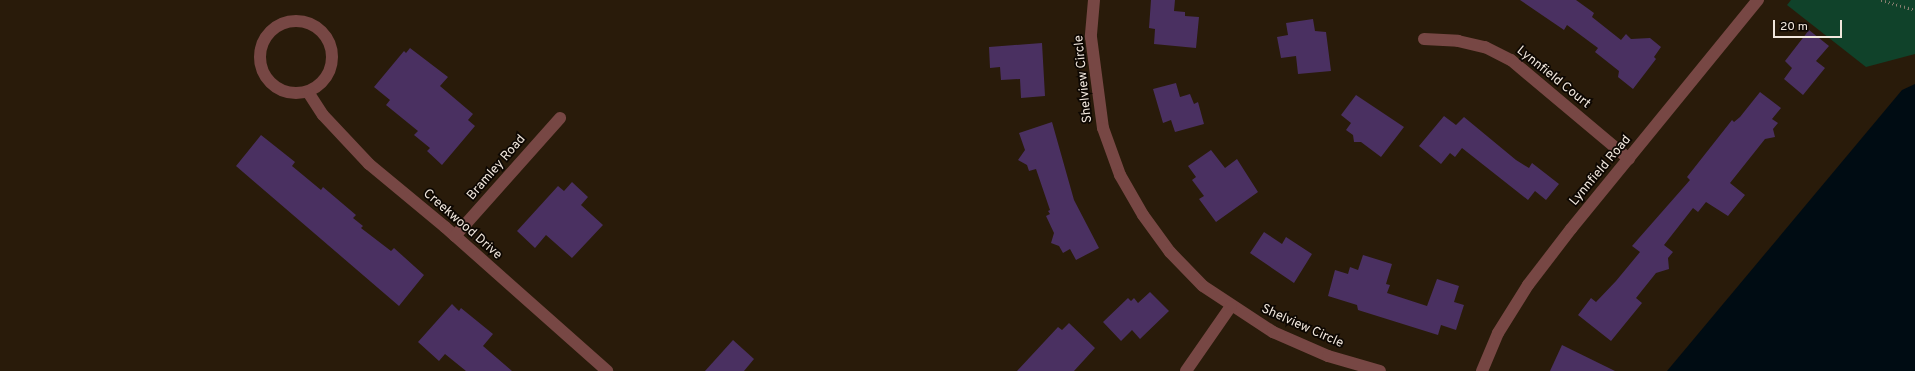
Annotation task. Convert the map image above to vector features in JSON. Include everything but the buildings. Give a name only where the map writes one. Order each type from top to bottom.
[{"type":"street","name":"Shelview Circle","points":[[1094,0],[1091,37],[1095,83],[1103,128],[1120,175],[1143,215],[1170,252],[1203,286],[1231,306],[1273,332],[1328,356],[1380,371]]},
{"type":"street","name":"Lynnfield Road","points":[[1482,371],[1498,333],[1528,285],[1758,0]]},
{"type":"street","points":[[301,20],[312,24],[329,41],[333,53],[330,71],[319,86],[308,92],[285,92],[266,78],[261,67],[261,49],[269,33],[278,25],[301,20]]},
{"type":"street","name":"Lynnfield Court","points":[[1424,39],[1458,41],[1485,47],[1511,60],[1629,158]]},
{"type":"street","name":"Creekwood Drive","points":[[308,92],[323,115],[369,164],[455,236],[607,371]]},
{"type":"street","name":"Bramley Road","points":[[455,236],[560,118]]},
{"type":"street","points":[[1186,371],[1231,306]]},
{"type":"path","points":[[1881,0],[1915,10]]},
{"type":"green space","points":[[1791,0],[1915,0],[1915,54],[1866,67],[1787,5]]},
{"type":"shaded area","points":[[1915,84],[1915,371],[1667,371],[1902,90]]}]
